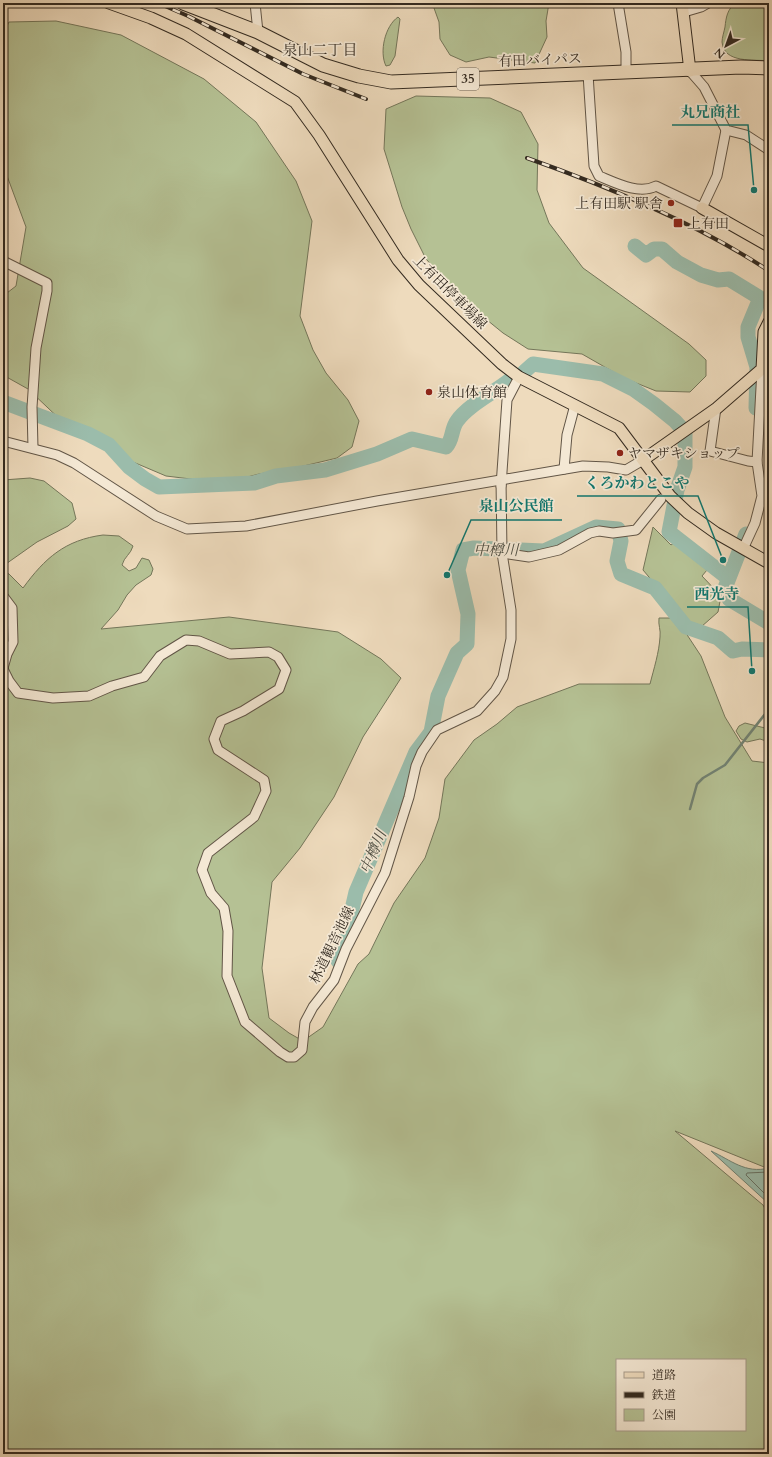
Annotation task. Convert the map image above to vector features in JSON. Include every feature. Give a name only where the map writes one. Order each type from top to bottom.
[{"type":"highway","name":"有田バイパス","points":[[187,4],[258,32],[323,65],[359,76],[391,82],[690,71],[742,67],[769,68]]},
{"type":"main road","name":"上有田停車場線","points":[[109,3],[151,18],[186,34],[295,102],[319,135],[406,272],[502,364],[519,377],[618,428],[670,496],[688,514],[716,533],[769,563]]},
{"type":"main road","points":[[683,7],[690,71]]},
{"type":"main road","points":[[702,208],[769,246]]},
{"type":"main road","points":[[643,460],[716,408],[764,365],[764,332],[769,322]]},
{"type":"street","points":[[255,3],[258,32]]},
{"type":"street","points":[[618,3],[626,52],[626,73]]},
{"type":"street","points":[[683,7],[701,7],[708,3]]},
{"type":"street","points":[[588,74],[594,166],[599,176],[631,187],[648,190],[656,186],[702,208],[717,176],[726,130],[704,87],[690,71]]},
{"type":"street","points":[[726,130],[746,136],[769,150]]},
{"type":"street","points":[[3,261],[47,283],[47,291],[36,348],[32,407],[33,448]]},
{"type":"street","points":[[743,549],[765,499],[754,461],[764,365]]},
{"type":"street","points":[[519,377],[507,400],[501,480],[502,553],[529,556],[559,550],[590,532],[599,531],[613,533],[636,530],[661,499]]},
{"type":"street","points":[[564,469],[567,435],[575,405]]},
{"type":"street","points":[[716,408],[710,451],[754,461]]},
{"type":"street","points":[[3,441],[57,455],[74,463],[156,516],[187,529],[246,526],[377,501],[583,466],[608,467],[626,470],[643,460]]},
{"type":"street","name":"林道観音池線","points":[[3,596],[12,608],[13,642],[7,654],[3,669],[9,681],[18,693],[53,698],[89,696],[112,686],[144,677],[160,656],[186,640],[199,641],[230,654],[269,652],[278,657],[286,670],[279,689],[243,711],[221,721],[214,739],[218,750],[264,780],[266,791],[262,803],[254,817],[208,853],[202,870],[211,893],[224,908],[228,931],[227,976],[245,1022],[280,1052],[288,1057],[294,1057],[302,1050],[306,1022],[313,1007],[334,980],[346,949],[385,873],[409,797],[416,766],[422,752],[437,730],[477,711],[495,691],[503,677],[511,639],[511,610],[502,553],[501,480]]},
{"type":"green space","points":[[434,3],[549,3],[546,21],[547,37],[535,63],[489,57],[466,62],[450,55],[440,39],[439,22],[434,8]]},
{"type":"green space","points":[[736,3],[769,3],[769,61],[741,59],[728,54],[724,49],[722,40],[727,17],[729,11]]},
{"type":"green space","points":[[398,17],[400,19],[395,56],[390,65],[386,66],[383,54],[384,40],[393,21]]},
{"type":"green space","points":[[56,21],[121,35],[204,79],[256,122],[296,181],[312,221],[300,316],[313,350],[326,373],[348,400],[359,421],[352,447],[337,458],[291,469],[259,474],[224,483],[166,476],[119,456],[67,426],[28,389],[3,375],[3,296],[16,286],[26,227],[3,165],[3,34],[9,22]]},
{"type":"green space","points":[[416,96],[490,98],[521,112],[538,144],[537,190],[549,223],[583,268],[689,344],[706,360],[706,376],[690,392],[656,391],[624,378],[582,354],[528,349],[503,333],[476,311],[449,284],[426,259],[411,229],[402,207],[384,149],[386,109]]},
{"type":"green space","points":[[30,478],[44,481],[72,503],[76,519],[68,526],[37,542],[3,566],[3,480]]},
{"type":"green space","points":[[653,527],[671,545],[675,542],[707,570],[702,576],[721,596],[718,612],[701,627],[688,623],[643,570]]},
{"type":"green space","points":[[103,535],[119,536],[133,546],[122,565],[129,571],[136,568],[142,558],[149,560],[153,569],[151,575],[136,585],[127,595],[118,610],[101,629],[229,617],[338,632],[381,659],[401,678],[363,737],[334,797],[300,848],[272,882],[262,968],[269,1018],[289,1033],[303,1041],[323,1027],[358,964],[369,954],[394,903],[425,858],[439,818],[445,779],[474,740],[497,724],[517,707],[579,684],[650,684],[659,643],[659,618],[676,618],[701,656],[725,717],[752,761],[769,763],[769,1169],[675,1131],[763,1205],[769,1216],[769,1454],[3,1454],[3,571],[9,574],[23,588],[48,559],[67,546],[78,541]]},
{"type":"green space","points":[[745,723],[769,729],[769,742],[760,739],[747,742],[741,739],[736,731],[739,726]]},
{"type":"water","points":[[711,1151],[745,1168],[769,1168],[769,1204]]},
{"type":"waterway","points":[[635,246],[646,255],[654,249],[662,249],[677,262],[701,275],[718,280],[729,279],[760,298],[748,327],[748,337],[757,367],[756,408]]},
{"type":"waterway","points":[[524,372],[533,364],[603,374],[633,389],[675,421],[685,432],[685,467],[677,490],[669,532],[728,578]]},
{"type":"waterway","points":[[3,402],[88,434],[109,445],[129,467],[159,487],[254,483],[276,476],[325,470],[377,454],[412,439],[446,447],[450,441],[455,424],[462,415],[511,379]]},
{"type":"waterway","name":"中樽川","points":[[338,961],[345,940],[356,892],[416,752],[431,732],[438,696],[457,653],[467,644],[468,614],[458,570],[463,550],[474,548],[544,551],[596,527],[618,529],[621,541],[617,561],[621,574],[655,588],[686,627],[718,638],[733,651],[742,649],[769,650]]},
{"type":"waterway","points":[[746,534],[725,588],[729,599],[769,623]]},
{"type":"waterway","points":[[690,809],[697,784],[703,778],[725,765],[769,709]]},
{"type":"railway","points":[[158,3],[188,16],[303,74],[366,99]]},
{"type":"railway","points":[[527,158],[589,181],[652,207],[712,237],[769,271]]},
{"type":"place","name":"丸兄商社","points":[[754,190]]},
{"type":"place","name":"上有田駅 駅舎","points":[[671,203]]},
{"type":"place","name":"上有田","points":[[678,223]]},
{"type":"place","name":"泉山体育館","points":[[429,392]]},
{"type":"place","name":"ヤマザキショップ","points":[[620,453]]},
{"type":"place","name":"くろかわとこや","points":[[723,560]]},
{"type":"place","name":"泉山公民館","points":[[447,575]]},
{"type":"place","name":"西光寺","points":[[752,671]]},
{"type":"district","name":"泉山二丁目","points":[[320,50]]}]
